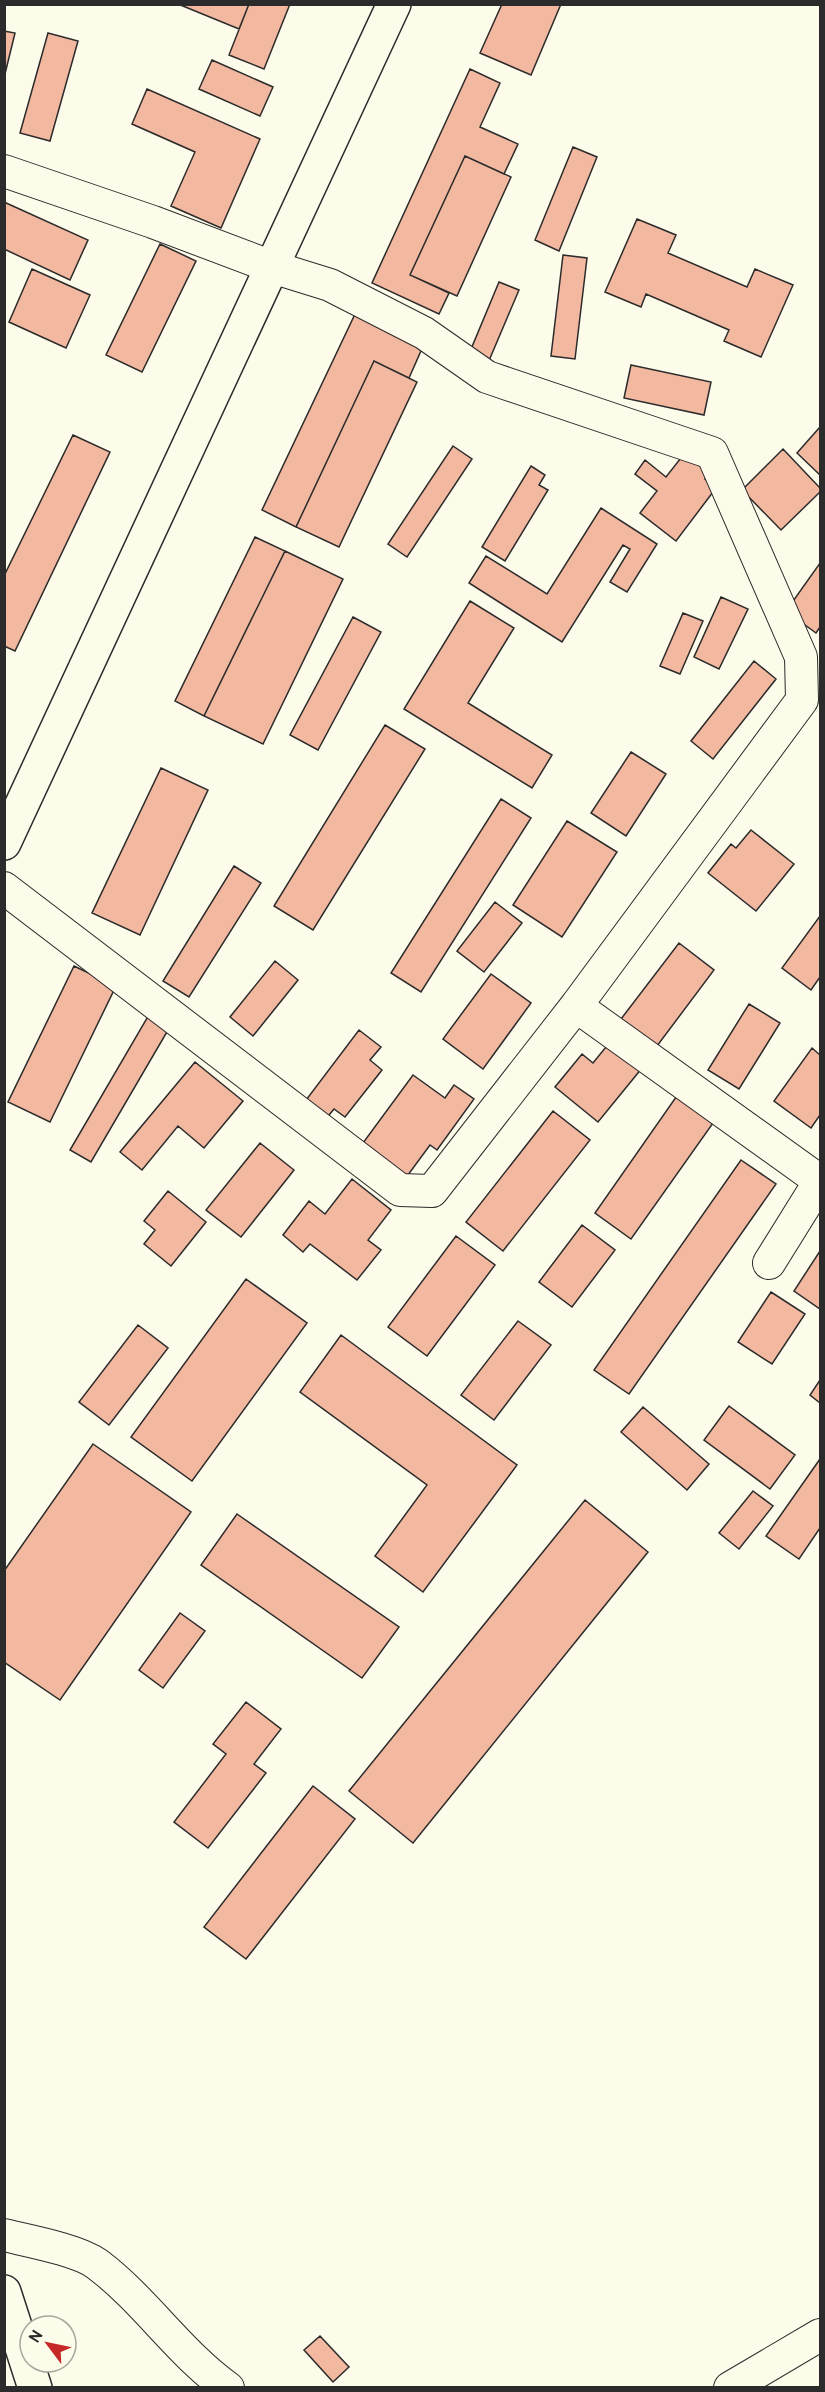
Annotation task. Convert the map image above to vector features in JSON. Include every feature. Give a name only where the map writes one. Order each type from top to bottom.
[{"type":"street","points":[[4,843],[394,4]]},
{"type":"street","points":[[4,171],[153,222],[272,267],[330,285],[424,333],[487,377],[712,453],[801,657],[802,700],[576,1006],[432,1191],[400,1190],[4,888]]},
{"type":"street","points":[[576,1006],[820,1181],[769,1263]]},
{"type":"street","points":[[4,2235],[48,2245],[96,2262],[177,2343],[228,2388]]},
{"type":"street","points":[[6,2300],[35,2388]]},
{"type":"street","points":[[730,2388],[820,2335]]},
{"type":"building","points":[[178,4],[249,4],[239,29]]},
{"type":"building","points":[[249,4],[290,4],[264,69],[229,55]]},
{"type":"building","points":[[502,4],[561,4],[531,75],[480,53]]},
{"type":"building","points":[[4,31],[15,33],[4,78]]},
{"type":"building","points":[[48,33],[78,41],[50,141],[20,133]]},
{"type":"building","points":[[212,60],[273,87],[260,116],[199,89]]},
{"type":"building","points":[[470,69],[500,83],[480,127],[518,144],[504,174],[465,156],[410,275],[449,293],[439,314],[372,283]]},
{"type":"building","points":[[147,89],[260,139],[221,228],[171,206],[195,152],[132,124]]},
{"type":"building","points":[[573,147],[597,157],[559,251],[535,240]]},
{"type":"building","points":[[465,156],[511,177],[457,296],[410,275]]},
{"type":"building","points":[[4,202],[88,240],[70,280],[4,249]]},
{"type":"building","points":[[637,219],[676,235],[668,253],[747,287],[755,269],[793,285],[761,357],[724,341],[729,330],[646,294],[641,307],[605,292]]},
{"type":"building","points":[[160,244],[196,261],[142,372],[106,355]]},
{"type":"building","points":[[563,255],[587,258],[575,359],[551,356]]},
{"type":"building","points":[[32,269],[90,295],[66,348],[9,322]]},
{"type":"building","points":[[499,282],[519,290],[488,363],[469,354]]},
{"type":"building","points":[[356,312],[424,344],[409,378],[374,361],[296,527],[262,510]]},
{"type":"building","points":[[374,361],[417,382],[339,547],[296,527]]},
{"type":"building","points":[[631,365],[711,382],[704,415],[624,398]]},
{"type":"building","points":[[820,427],[820,475],[797,453]]},
{"type":"building","points":[[73,435],[110,452],[15,651],[4,646],[4,576]]},
{"type":"building","points":[[453,446],[472,459],[407,557],[388,544]]},
{"type":"building","points":[[783,449],[820,488],[820,492],[781,530],[742,490]]},
{"type":"building","points":[[684,454],[709,473],[705,479],[716,488],[676,541],[640,513],[657,491],[635,474],[645,460],[666,477]]},
{"type":"building","points":[[531,466],[545,475],[539,485],[548,490],[505,561],[482,547]]},
{"type":"building","points":[[601,508],[657,544],[627,592],[610,582],[630,549],[623,545],[562,642],[469,583],[486,556],[547,594]]},
{"type":"building","points":[[255,537],[285,551],[204,716],[175,701]]},
{"type":"building","points":[[285,551],[343,579],[263,744],[204,716]]},
{"type":"building","points":[[820,563],[820,627],[816,633],[786,611]]},
{"type":"building","points":[[721,597],[748,609],[719,669],[694,657]]},
{"type":"building","points":[[470,601],[514,628],[468,703],[552,755],[532,788],[404,709]]},
{"type":"building","points":[[683,613],[703,621],[680,674],[660,666]]},
{"type":"building","points":[[353,617],[381,632],[318,750],[290,735]]},
{"type":"building","points":[[754,661],[776,679],[713,759],[691,741]]},
{"type":"building","points":[[385,725],[425,749],[313,930],[274,906]]},
{"type":"building","points":[[631,752],[666,774],[626,836],[591,813]]},
{"type":"building","points":[[161,768],[208,790],[140,935],[92,913]]},
{"type":"building","points":[[501,799],[531,818],[421,992],[391,973]]},
{"type":"building","points":[[567,821],[617,852],[562,937],[513,905]]},
{"type":"building","points":[[751,830],[794,864],[756,911],[708,873],[731,844],[736,848]]},
{"type":"building","points":[[234,866],[261,883],[189,997],[163,981]]},
{"type":"building","points":[[495,902],[522,923],[484,972],[457,951]]},
{"type":"building","points":[[820,916],[820,977],[811,990],[782,968]]},
{"type":"building","points":[[679,943],[714,970],[657,1046],[621,1019]]},
{"type":"building","points":[[275,961],[298,980],[253,1036],[230,1017]]},
{"type":"building","points":[[74,966],[116,986],[50,1122],[8,1102]]},
{"type":"building","points":[[491,974],[531,1003],[483,1069],[443,1039]]},
{"type":"building","points":[[749,1004],[780,1023],[739,1089],[708,1070]]},
{"type":"building","points":[[150,1013],[171,1025],[91,1162],[70,1150]]},
{"type":"building","points":[[359,1030],[381,1047],[370,1060],[382,1070],[345,1117],[334,1109],[325,1120],[303,1104]]},
{"type":"building","points":[[610,1042],[642,1068],[598,1122],[555,1087],[582,1054],[593,1063]]},
{"type":"building","points":[[812,1048],[820,1055],[820,1115],[811,1128],[774,1101]]},
{"type":"building","points":[[195,1062],[243,1101],[204,1148],[178,1126],[142,1170],[120,1152]]},
{"type":"building","points":[[413,1075],[445,1098],[454,1085],[474,1099],[437,1150],[430,1145],[405,1179],[360,1147]]},
{"type":"building","points":[[681,1090],[718,1116],[631,1239],[595,1213]]},
{"type":"building","points":[[553,1111],[590,1140],[503,1251],[466,1222]]},
{"type":"building","points":[[260,1143],[294,1170],[241,1237],[206,1210]]},
{"type":"building","points":[[741,1160],[776,1184],[629,1394],[594,1370]]},
{"type":"building","points":[[352,1179],[391,1210],[368,1240],[381,1250],[357,1280],[310,1244],[303,1252],[283,1235],[309,1201],[325,1214]]},
{"type":"building","points":[[168,1191],[206,1222],[171,1266],[144,1244],[155,1230],[144,1221]]},
{"type":"building","points":[[582,1225],[615,1250],[572,1307],[539,1282]]},
{"type":"building","points":[[456,1236],[495,1265],[427,1356],[388,1327]]},
{"type":"building","points":[[820,1251],[820,1309],[794,1291]]},
{"type":"building","points":[[246,1279],[307,1323],[192,1481],[131,1437]]},
{"type":"building","points":[[771,1292],[805,1314],[772,1364],[738,1342]]},
{"type":"building","points":[[518,1321],[551,1345],[494,1420],[461,1395]]},
{"type":"building","points":[[138,1325],[168,1348],[109,1425],[79,1402]]},
{"type":"building","points":[[341,1335],[517,1465],[423,1592],[375,1556],[427,1485],[300,1392]]},
{"type":"building","points":[[820,1380],[820,1403],[810,1395]]},
{"type":"building","points":[[729,1406],[795,1455],[770,1489],[704,1440]]},
{"type":"building","points":[[643,1407],[709,1464],[687,1490],[621,1432]]},
{"type":"building","points":[[93,1444],[191,1512],[60,1700],[4,1662],[4,1571]]},
{"type":"building","points":[[820,1459],[820,1528],[799,1559],[766,1536]]},
{"type":"building","points":[[753,1491],[773,1506],[739,1549],[719,1533]]},
{"type":"building","points":[[585,1500],[648,1552],[413,1843],[349,1791]]},
{"type":"building","points":[[237,1514],[399,1627],[362,1678],[201,1565]]},
{"type":"building","points":[[180,1613],[205,1631],[163,1688],[139,1670]]},
{"type":"building","points":[[246,1702],[281,1729],[254,1764],[266,1773],[208,1848],[174,1822],[226,1754],[213,1744]]},
{"type":"building","points":[[313,1786],[355,1819],[246,1959],[204,1927]]},
{"type":"building","points":[[320,2336],[349,2367],[333,2382],[304,2350]]}]
